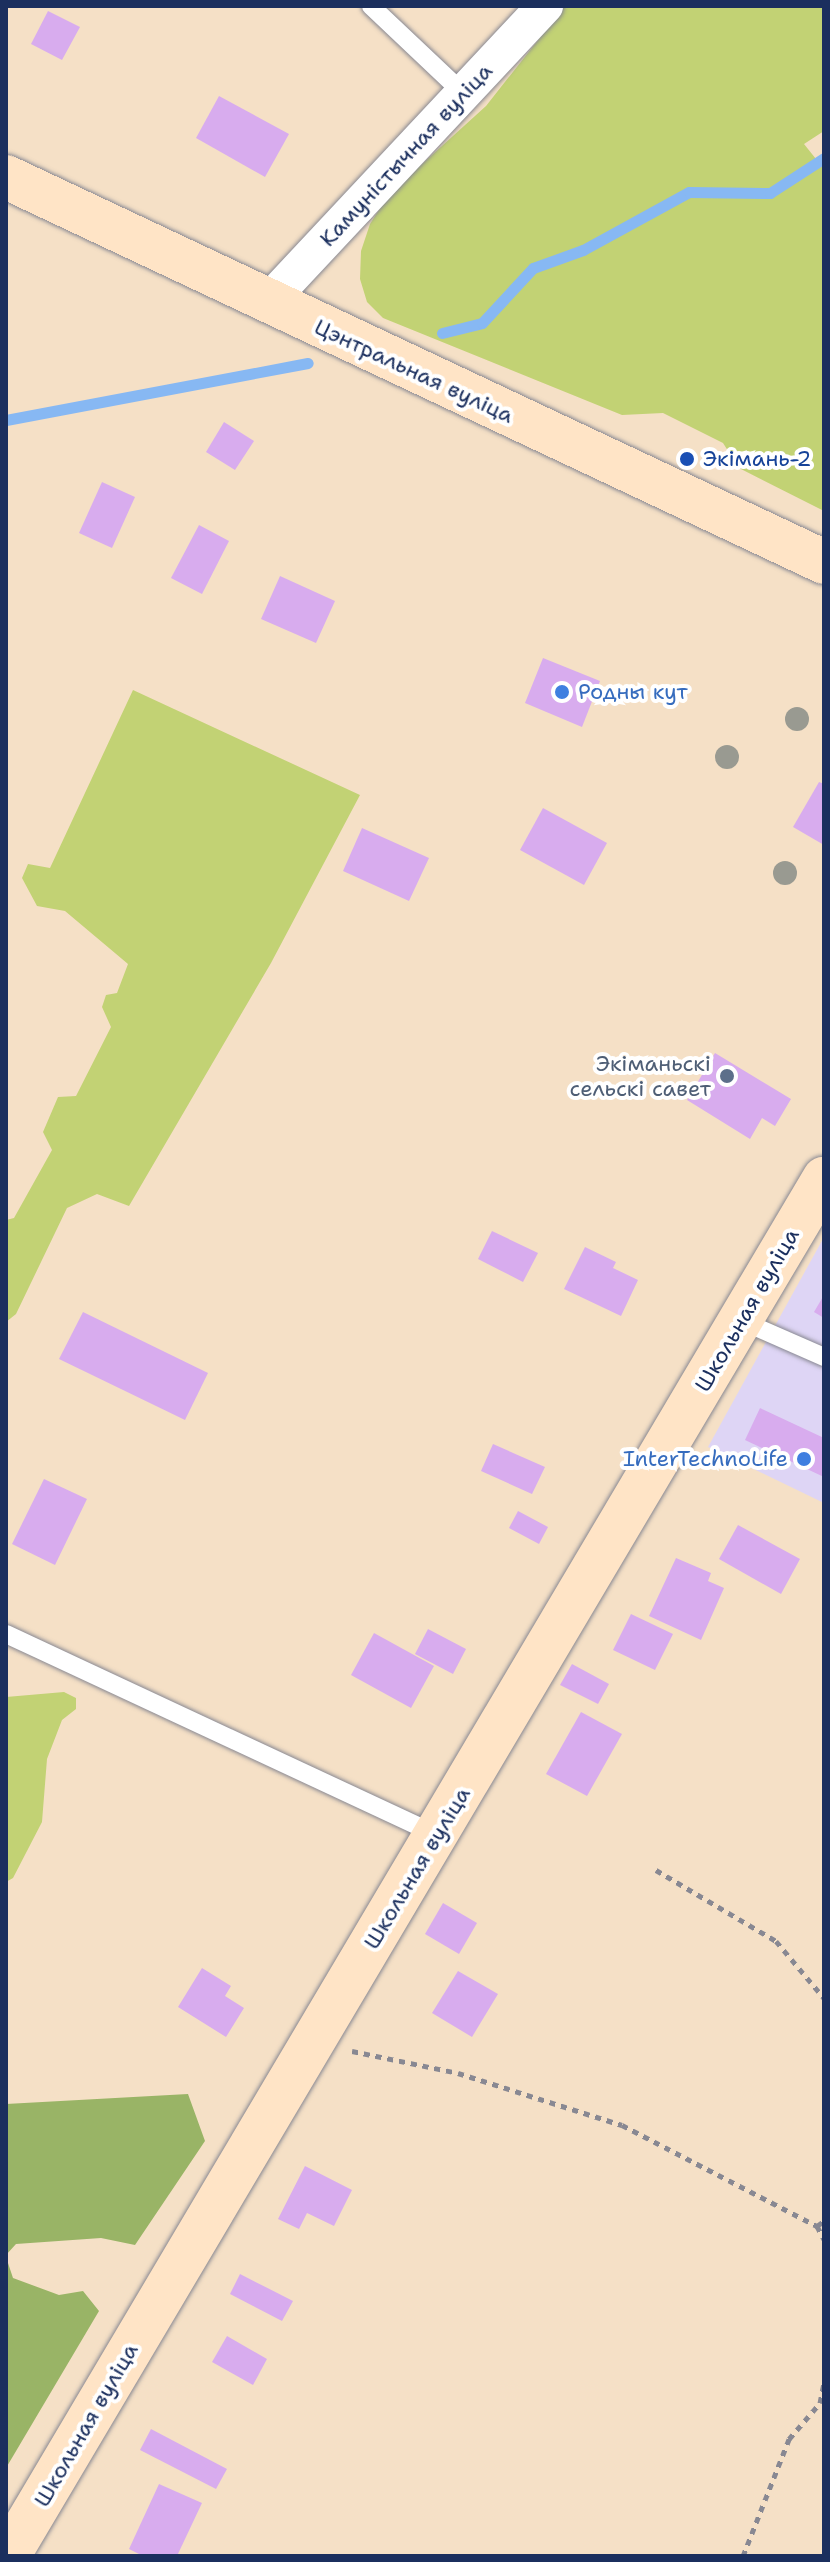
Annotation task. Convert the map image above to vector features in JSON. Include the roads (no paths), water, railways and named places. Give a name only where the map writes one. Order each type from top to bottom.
[{"type":"street","name":"Камуністычная вуліца","points":[[267,303],[465,95],[545,6]]},
{"type":"street","name":"Цэнтральная вуліца","points":[[6,177],[267,303],[824,562]]},
{"type":"street","name":"Школьная вуліца","points":[[8,2556],[314,2034],[437,1835],[824,1179]]},
{"type":"lane","points":[[371,6],[465,95]]},
{"type":"lane","points":[[742,1321],[824,1357]]},
{"type":"lane","points":[[6,1634],[437,1835]]},
{"type":"waterway","points":[[442,333],[482,323],[533,268],[583,250],[689,192],[770,193],[824,158]]},
{"type":"waterway","points":[[6,420],[308,363]]},
{"type":"place","name":"Экімань-2","points":[[687,459]]},
{"type":"place","name":"Родны кут","points":[[562,692]]},
{"type":"place","name":"Экіманьскі сельскі савет","points":[[727,1076]]},
{"type":"place","name":"InterTechnoLife","points":[[804,1459]]}]
